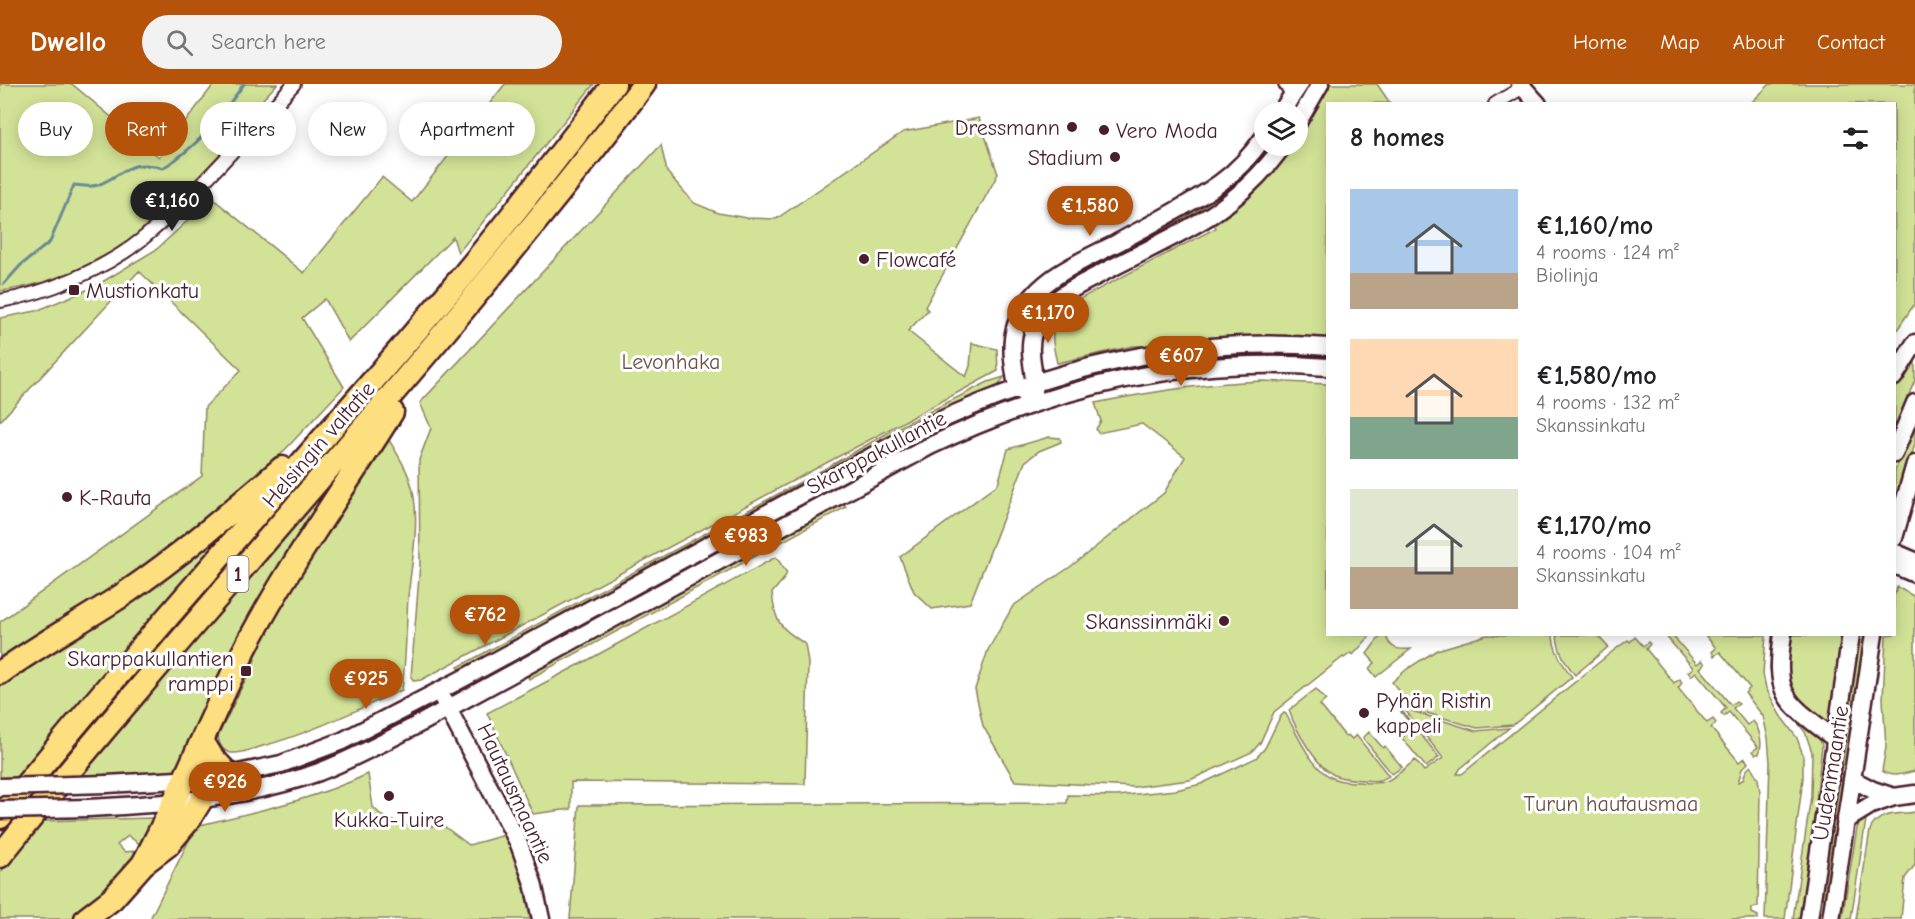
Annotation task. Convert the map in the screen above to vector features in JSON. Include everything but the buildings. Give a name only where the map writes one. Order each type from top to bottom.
[{"type":"highway","name":"Helsingin valtatie","points":[[5,798],[134,655],[451,289],[614,84]]},
{"type":"highway","name":"Helsingin valtatie","points":[[0,856],[141,685],[430,350],[591,154],[644,84]]},
{"type":"highway","points":[[143,864],[156,841],[212,716],[249,641],[285,577],[372,445],[430,350]]},
{"type":"highway","points":[[0,673],[117,598],[178,555],[214,527],[346,411]]},
{"type":"highway","points":[[202,741],[212,757],[229,775]]},
{"type":"highway","name":"1","points":[[0,817],[5,798]]},
{"type":"highway","points":[[86,919],[112,898],[143,864],[175,836],[201,801]]},
{"type":"main road","points":[[1308,105],[1320,84]]},
{"type":"main road","points":[[1522,85],[1537,102]]},
{"type":"main road","points":[[1286,102],[1292,88]]},
{"type":"main road","points":[[1034,403],[1017,388],[1012,351],[1014,334],[1026,305],[1034,294],[1053,277],[1155,222],[1221,183],[1254,149]]},
{"type":"main road","points":[[1034,403],[1035,382],[1030,354],[1031,342],[1039,319],[1048,306],[1068,291],[1224,206],[1253,182],[1275,156]]},
{"type":"main road","points":[[1896,374],[1915,343]]},
{"type":"main road","name":"Skarppakullantie","points":[[5,798],[107,784],[229,775],[281,764],[315,752],[369,729],[916,432],[956,412],[1017,388],[1128,358],[1186,349],[1257,344],[1326,347]]},
{"type":"main road","name":"Skarppakullantie","points":[[5,798],[88,808],[172,804],[252,791],[317,772],[377,746],[930,446],[995,417],[1104,383],[1179,370],[1258,364],[1326,367]]},
{"type":"main road","points":[[1896,449],[1915,403]]},
{"type":"main road","points":[[1896,531],[1915,464]]},
{"type":"main road","points":[[1896,553],[1915,561]]},
{"type":"main road","points":[[1896,566],[1915,574]]},
{"type":"main road","points":[[1783,636],[1779,662],[1783,689],[1794,707],[1835,739]]},
{"type":"main road","name":"Uudenmaantie","points":[[1809,919],[1851,636]]},
{"type":"main road","name":"Uudenmaantie","points":[[1831,919],[1874,636]]},
{"type":"main road","name":"Hautausmaantie","points":[[439,691],[519,844],[533,883],[541,919]]},
{"type":"main road","points":[[1852,778],[1874,790],[1894,797]]},
{"type":"main road","points":[[1845,821],[1871,805],[1894,797],[1915,794]]},
{"type":"street","points":[[0,301],[22,297],[64,283],[140,241],[199,186],[294,84]]},
{"type":"street","points":[[1498,102],[1522,85]]},
{"type":"green space","points":[[0,84],[72,84],[105,112],[105,156],[188,156],[188,119],[200,103],[200,156],[220,156],[181,199],[141,232],[97,260],[50,280],[0,291]]},
{"type":"green space","points":[[214,84],[277,84],[263,99],[265,102],[200,102]]},
{"type":"green space","points":[[505,84],[594,84],[458,253],[453,237],[349,342],[325,299],[302,318],[344,387],[267,469],[111,596],[0,661],[0,622],[202,476],[205,407],[241,370],[139,271],[0,421],[0,318],[36,311],[94,287],[157,249],[212,198],[304,273],[382,177],[412,202],[448,156],[535,156],[535,102],[491,102]]},
{"type":"green space","points":[[1324,84],[1377,84],[1389,102],[1326,102],[1326,341],[1133,346],[1057,363],[1053,347],[1054,326],[1066,306],[1216,228],[1213,222],[1277,156],[1308,156],[1308,112]]},
{"type":"green space","points":[[1770,84],[1915,84],[1915,303],[1896,332],[1896,102],[1752,102]]},
{"type":"green space","name":"Levonhaka","points":[[979,118],[998,174],[925,307],[928,310],[908,331],[966,377],[970,366],[972,343],[997,349],[998,371],[421,680],[414,681],[411,677],[420,564],[419,460],[431,428],[420,403],[661,145],[667,172],[694,203],[718,213],[747,218],[776,219],[903,132]]},
{"type":"green space","points":[[564,166],[567,168],[543,200],[53,776],[41,776]]},
{"type":"green space","points":[[1223,185],[1231,195],[1164,235],[1158,224]]},
{"type":"green space","points":[[1915,351],[1915,380],[1896,426],[1896,383]]},
{"type":"green space","points":[[1004,377],[996,390],[461,672],[458,667],[891,431],[988,382]]},
{"type":"green space","points":[[1261,381],[1326,384],[1326,636],[1370,636],[1353,655],[1351,653],[1343,657],[1274,712],[1260,743],[1252,752],[1190,780],[1134,787],[1015,781],[983,726],[975,689],[988,650],[1013,606],[1070,567],[1164,493],[1185,457],[1142,424],[1098,433],[1096,429],[1101,421],[1095,403],[1219,384]]},
{"type":"green space","points":[[1915,416],[1915,444],[1896,506],[1896,468]]},
{"type":"green space","points":[[386,435],[407,473],[415,509],[415,535],[402,690],[281,741],[247,751],[231,753],[225,751],[218,736],[255,660],[252,657],[264,631]]},
{"type":"green space","points":[[1049,437],[1060,438],[1061,442],[1039,451],[1025,462],[970,603],[932,609],[914,592],[900,557],[998,484],[1008,449]]},
{"type":"green space","points":[[359,449],[180,770],[172,774],[77,778]]},
{"type":"green space","points":[[836,485],[838,490],[565,638],[562,634]]},
{"type":"green space","points":[[842,500],[846,507],[529,679],[528,677],[550,658]]},
{"type":"green space","points":[[245,513],[14,779],[0,779],[0,679]]},
{"type":"green space","points":[[776,557],[787,573],[772,593],[775,612],[784,629],[805,644],[808,663],[805,784],[571,782],[571,809],[533,814],[487,713]]},
{"type":"green space","points":[[1897,587],[1915,597],[1915,771],[1893,775],[1882,771],[1886,747],[1883,699],[1886,636],[1896,636]]},
{"type":"green space","points":[[1386,636],[1389,643],[1395,648],[1411,649],[1376,677],[1369,668],[1375,663],[1367,654],[1378,639]]},
{"type":"green space","points":[[1484,636],[1553,636],[1557,652],[1572,677],[1513,725],[1477,728],[1414,709],[1392,682],[1407,669],[1437,650]]},
{"type":"green space","points":[[1557,636],[1598,636],[1608,647],[1575,675],[1559,646]]},
{"type":"green space","points":[[1666,636],[1673,636],[1697,664],[1702,660],[1705,664],[1700,668],[1731,705],[1736,701],[1739,704],[1733,708],[1747,725],[1753,721],[1760,737],[1759,754],[1753,751],[1758,747],[1729,712],[1724,716],[1721,713],[1726,708],[1696,672],[1691,676],[1688,672],[1693,668]]},
{"type":"green space","points":[[1706,636],[1766,636],[1763,674],[1766,688],[1780,715],[1797,738],[1803,755],[1803,778],[1785,919],[1765,919],[1770,762],[1763,716],[1745,693],[1750,688],[1720,652],[1714,656],[1712,652],[1716,648]]},
{"type":"green space","points":[[1772,636],[1777,636],[1774,666],[1817,732],[1822,745],[1801,919],[1793,919],[1811,796],[1812,752],[1805,732],[1780,700],[1773,685],[1770,667]]},
{"type":"green space","points":[[1788,636],[1843,636],[1830,730],[1797,701],[1785,678]]},
{"type":"green space","points":[[1857,636],[1868,636],[1825,919],[1814,919]]},
{"type":"green space","name":"Turun hautausmaa","points":[[1635,637],[1643,646],[1648,642],[1650,644],[1646,649],[1674,683],[1680,679],[1682,683],[1678,688],[1707,723],[1713,719],[1716,723],[1711,728],[1739,762],[1745,758],[1748,763],[1742,769],[1738,782],[1743,780],[1746,771],[1751,766],[1758,779],[1760,792],[1758,907],[1752,908],[1752,913],[1758,916],[1758,919],[570,919],[579,805],[1067,803],[1068,795],[1117,796],[1176,790],[1201,784],[1256,758],[1265,748],[1284,713],[1312,760],[1327,775],[1343,781],[1377,783],[1390,780],[1415,760],[1424,771],[1443,758],[1406,711],[1409,708],[1412,711],[1476,731],[1509,728],[1457,774],[1462,774],[1613,651]]},
{"type":"green space","points":[[1316,689],[1326,700],[1320,705],[1345,736],[1348,735],[1352,739],[1356,735],[1389,776],[1376,781],[1344,778],[1334,775],[1320,764],[1301,737],[1289,710]]},
{"type":"green space","points":[[1402,711],[1439,757],[1426,767],[1402,738],[1414,728]]},
{"type":"green space","points":[[405,715],[410,723],[360,748],[289,775],[194,796],[199,784]]},
{"type":"green space","points":[[1369,732],[1383,748],[1385,746],[1402,767],[1392,774],[1363,738]]},
{"type":"green space","points":[[368,774],[373,807],[382,816],[405,825],[445,827],[469,845],[505,835],[521,876],[530,919],[150,919],[196,826],[305,798]]},
{"type":"green space","points":[[1915,812],[1915,865],[1905,878],[1901,919],[1856,919],[1870,830],[1883,817]]},
{"type":"green space","points":[[1867,813],[1851,919],[1842,919],[1857,828]]},
{"type":"green space","points":[[152,818],[158,820],[144,847],[128,836],[117,845],[125,852],[135,851],[142,856],[77,919],[0,919],[0,873],[42,821]]},
{"type":"waterway","points":[[4,284],[20,266],[50,242],[74,185],[98,185],[135,166],[152,165],[163,168],[198,140],[217,120],[244,84]]},
{"type":"place","name":"Dressmann","points":[[1072,127]]},
{"type":"place","name":"Vero Moda","points":[[1104,130]]},
{"type":"place","name":"Stadium","points":[[1115,157]]},
{"type":"place","name":"Flowcafé","points":[[864,259]]},
{"type":"place","name":"Mustionkatu","points":[[74,290]]},
{"type":"place","name":"K-Rauta","points":[[67,497]]},
{"type":"place","name":"Skanssinmäki","points":[[1224,621]]},
{"type":"place","name":"Skarppakullantien ramppi","points":[[246,671]]},
{"type":"place","name":"Pyhän Ristin kappeli","points":[[1364,713]]},
{"type":"place","name":"Kukka-Tuire","points":[[389,796]]}]
